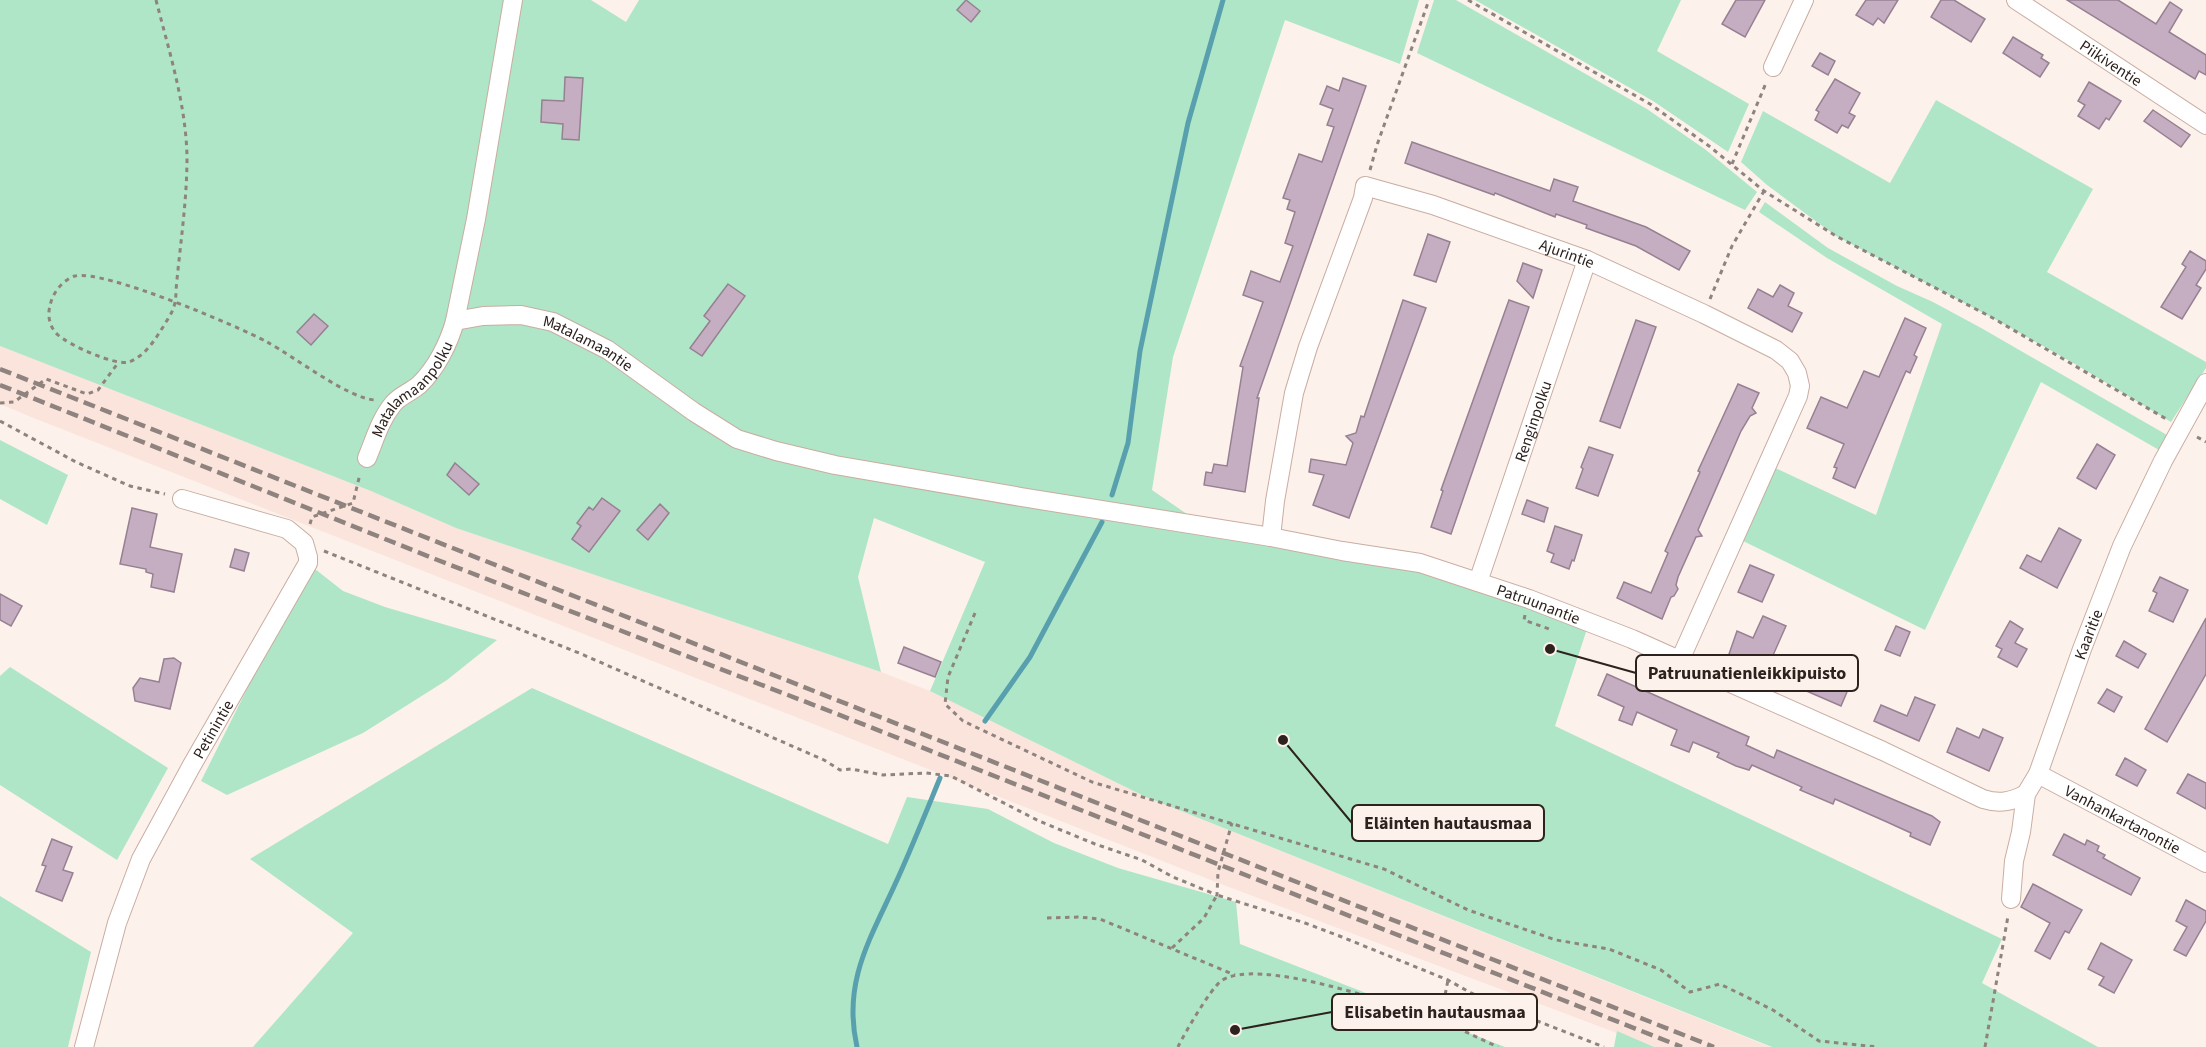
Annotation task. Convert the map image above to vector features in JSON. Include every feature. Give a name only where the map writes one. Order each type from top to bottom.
[{"type":"street","points":[[455,321],[476,219],[513,0]]},
{"type":"street","points":[[1773,67],[1804,0]]},
{"type":"street","name":"Piikiventie","points":[[2016,0],[2206,125]]},
{"type":"street","points":[[1270,537],[1294,393],[1308,346],[1363,198],[1365,186]]},
{"type":"street","name":"Ajurintie","points":[[1365,186],[1433,205],[1587,260],[1704,314],[1776,350],[1790,361],[1800,386],[1798,396],[1680,660]]},
{"type":"street","name":"Renginpolku","points":[[1478,582],[1587,260]]},
{"type":"street","name":"Matalamaantie","points":[[455,321],[483,316],[521,315],[553,322],[608,350],[694,412],[737,439],[835,465],[1021,497]]},
{"type":"street","name":"Matalamaanpolku","points":[[365,463],[377,429],[394,402],[420,383],[433,368],[455,321]]},
{"type":"street","name":"Kaaritie","points":[[2011,899],[2014,861],[2026,794],[2038,774],[2082,649],[2122,546],[2206,383]]},
{"type":"street","name":"Patruunantie","points":[[1021,497],[1420,563],[1529,599],[1680,660],[1883,751],[1983,799],[1997,803],[2014,801],[2026,794]]},
{"type":"street","points":[[182,499],[287,529],[305,546]]},
{"type":"street","name":"Petinintie","points":[[84,1047],[117,923],[141,859],[235,690],[303,575],[308,563],[305,546]]},
{"type":"street","name":"Vanhankartanontie","points":[[2038,774],[2206,863]]},
{"type":"path","points":[[156,0],[183,111],[187,156],[176,304],[154,342],[142,355],[129,362],[118,363],[70,343],[56,334],[50,322],[49,307],[54,293],[74,276],[88,275],[127,286],[176,304],[245,330],[345,390],[370,400],[394,402]]},
{"type":"path","points":[[1365,186],[1429,0]]},
{"type":"path","points":[[1468,0],[1650,104],[1732,164],[1764,191],[1846,241],[2079,366],[2206,442]]},
{"type":"path","points":[[1732,164],[1773,67]]},
{"type":"path","points":[[1704,314],[1732,246],[1764,191]]},
{"type":"path","points":[[0,404],[14,402],[46,379],[87,394],[98,390],[118,363]]},
{"type":"path","points":[[0,421],[76,462],[130,486],[182,499]]},
{"type":"path","points":[[365,463],[353,503],[312,517],[305,546],[344,558],[579,653],[824,760],[840,770],[850,769],[883,775],[926,773],[951,776],[1039,820],[1095,844],[1142,860],[1173,877],[1217,895],[1305,923],[1448,980],[1471,993],[1604,1047]]},
{"type":"path","points":[[975,613],[948,677],[945,704],[963,721],[1092,782],[1384,869],[1479,914],[1556,940],[1609,949],[1661,970],[1690,992],[1720,984],[1773,1010],[1818,1041],[1878,1047]]},
{"type":"path","points":[[1172,948],[1204,918],[1217,895],[1218,872],[1232,823]]},
{"type":"path","points":[[1985,1047],[2011,899]]},
{"type":"path","points":[[1047,918],[1078,917],[1100,920],[1236,975]]},
{"type":"path","points":[[1178,1047],[1220,981],[1236,975],[1254,973],[1282,976],[1353,992],[1440,1021],[1498,1047]]},
{"type":"path","points":[[1440,1021],[1448,980]]},
{"type":"shaded area","points":[[0,346],[371,491],[456,528],[881,672],[930,691],[1146,797],[1770,1047],[1654,1047],[1221,884],[31,417],[0,404]]},
{"type":"green space","points":[[0,0],[591,0],[626,22],[639,0],[1419,0],[1400,64],[1285,20],[1173,357],[1152,490],[1197,521],[1418,570],[1587,629],[1555,726],[2002,939],[1982,983],[2098,1047],[1772,1047],[1146,797],[930,691],[985,562],[874,518],[858,577],[881,672],[456,528],[371,491],[0,346]]},
{"type":"green space","points":[[1434,0],[1456,0],[1647,109],[1706,150],[1757,192],[1745,210],[1417,53]]},
{"type":"green space","points":[[1475,0],[1681,0],[1657,51],[1749,104],[1728,152],[1653,101]]},
{"type":"green space","points":[[1936,100],[2093,189],[2047,272],[2206,362],[2206,368],[2171,422],[1991,317],[1836,236],[1767,185],[1741,162],[1763,111],[1890,183]]},
{"type":"green space","points":[[1765,202],[1828,248],[1983,329],[2167,435],[2159,450],[2041,382],[1925,630],[1741,540],[1773,467],[1876,515],[1942,324],[1827,258],[1759,212]]},
{"type":"green space","points":[[0,440],[68,475],[47,525],[0,499]]},
{"type":"green space","points":[[315,569],[343,591],[385,607],[497,640],[447,680],[363,733],[227,795],[201,781],[256,671]]},
{"type":"green space","points":[[10,667],[168,768],[117,860],[0,785],[0,676]]},
{"type":"green space","points":[[532,688],[888,844],[907,797],[988,809],[1054,843],[1118,868],[1236,902],[1240,944],[1505,1047],[253,1047],[353,933],[250,859]]},
{"type":"green space","points":[[0,896],[91,952],[68,1047],[0,1047]]},
{"type":"green space","points":[[1617,1031],[1654,1047],[1614,1047]]},
{"type":"building","points":[[966,0],[980,11],[971,22],[957,10]]},
{"type":"building","points":[[1736,0],[1765,0],[1745,37],[1722,24]]},
{"type":"building","points":[[1866,0],[1898,0],[1884,23],[1878,18],[1873,25],[1856,15]]},
{"type":"building","points":[[1941,0],[1954,0],[1985,19],[1971,42],[1931,17]]},
{"type":"building","points":[[2067,0],[2118,0],[2156,24],[2170,2],[2182,10],[2169,32],[2206,55],[2206,75],[2199,71],[2195,79]]},
{"type":"building","points":[[2013,37],[2043,55],[2041,58],[2049,63],[2040,77],[2003,53]]},
{"type":"building","points":[[1820,53],[1835,61],[1828,75],[1812,66]]},
{"type":"building","points":[[565,77],[583,78],[579,140],[562,139],[563,124],[541,122],[542,100],[564,101]]},
{"type":"building","points":[[1343,78],[1366,86],[1257,398],[1259,398],[1245,492],[1204,485],[1206,472],[1212,473],[1214,464],[1227,466],[1243,367],[1240,366],[1263,302],[1243,295],[1251,271],[1280,282],[1293,246],[1285,243],[1295,212],[1287,209],[1290,200],[1283,198],[1299,154],[1322,162],[1334,127],[1327,125],[1333,109],[1320,104],[1327,86],[1339,91]]},
{"type":"building","points":[[1835,79],[1860,93],[1849,113],[1855,116],[1848,128],[1842,125],[1837,133],[1815,120],[1819,112],[1816,110]]},
{"type":"building","points":[[2089,82],[2121,101],[2109,120],[2106,118],[2099,129],[2078,116],[2085,105],[2078,101]]},
{"type":"building","points":[[2153,110],[2190,135],[2181,147],[2144,121]]},
{"type":"building","points":[[1412,142],[1550,191],[1554,179],[1578,187],[1573,201],[1646,227],[1690,251],[1679,270],[1636,246],[1586,228],[1587,225],[1556,214],[1555,217],[1495,193],[1494,195],[1405,163]]},
{"type":"building","points":[[1428,234],[1450,242],[1436,282],[1414,275]]},
{"type":"building","points":[[2190,251],[2206,261],[2206,269],[2196,285],[2201,288],[2182,319],[2161,307],[2186,267],[2182,264]]},
{"type":"building","points":[[1523,263],[1542,270],[1533,298],[1517,281]]},
{"type":"building","points":[[728,284],[745,296],[702,356],[690,348],[710,321],[704,316]]},
{"type":"building","points":[[1780,285],[1794,293],[1788,306],[1802,313],[1792,332],[1748,308],[1758,289],[1773,297]]},
{"type":"building","points":[[1403,300],[1426,308],[1349,518],[1313,505],[1324,475],[1309,472],[1311,459],[1346,465],[1353,443],[1346,436],[1356,433],[1361,416],[1364,417]]},
{"type":"building","points":[[1509,300],[1529,307],[1451,534],[1431,527],[1443,491],[1441,490]]},
{"type":"building","points":[[314,314],[328,326],[311,345],[297,332]]},
{"type":"building","points":[[1905,318],[1926,328],[1914,355],[1917,357],[1910,373],[1906,371],[1855,488],[1833,478],[1837,468],[1834,467],[1844,444],[1807,428],[1821,397],[1847,408],[1864,371],[1879,377]]},
{"type":"building","points":[[1636,320],[1656,327],[1620,428],[1600,421]]},
{"type":"building","points":[[1738,384],[1759,393],[1752,408],[1756,413],[1750,416],[1741,431],[1698,530],[1702,536],[1696,537],[1678,577],[1676,585],[1678,589],[1671,597],[1662,619],[1617,598],[1624,582],[1651,593],[1668,553],[1665,551],[1700,472],[1698,471]]},
{"type":"building","points":[[2097,444],[2115,455],[2096,489],[2077,478]]},
{"type":"building","points":[[1589,447],[1613,455],[1598,496],[1576,488]]},
{"type":"building","points":[[455,463],[479,484],[469,495],[447,475]]},
{"type":"building","points":[[602,498],[620,511],[589,552],[572,539],[581,526],[577,523],[589,507],[593,510]]},
{"type":"building","points":[[1527,500],[1548,508],[1544,522],[1522,514]]},
{"type":"building","points":[[660,504],[669,513],[648,540],[637,530]]},
{"type":"building","points":[[132,508],[157,514],[150,547],[182,554],[174,592],[151,587],[153,574],[146,572],[146,569],[120,564]]},
{"type":"building","points":[[1555,526],[1582,535],[1574,561],[1572,560],[1569,569],[1551,562],[1554,554],[1547,551]]},
{"type":"building","points":[[2059,528],[2081,540],[2057,588],[2020,568],[2027,555],[2041,562]]},
{"type":"building","points":[[235,549],[249,553],[244,571],[230,567]]},
{"type":"building","points":[[1750,565],[1774,575],[1762,602],[1738,592]]},
{"type":"building","points":[[2160,577],[2188,590],[2173,622],[2149,611],[2157,593],[2153,591]]},
{"type":"building","points":[[0,594],[22,606],[11,626],[0,620]]},
{"type":"building","points":[[1763,616],[1786,626],[1766,671],[1729,654],[1737,631],[1753,638]]},
{"type":"building","points":[[2206,618],[2206,674],[2167,742],[2145,729]]},
{"type":"building","points":[[2010,621],[2023,629],[2015,643],[2027,649],[2017,667],[1998,657],[2002,649],[1996,646]]},
{"type":"building","points":[[1896,626],[1910,632],[1900,656],[1885,650]]},
{"type":"building","points":[[2124,641],[2146,654],[2138,668],[2116,656]]},
{"type":"building","points":[[904,647],[941,662],[935,677],[898,663]]},
{"type":"building","points":[[174,658],[181,663],[170,709],[135,701],[133,688],[140,678],[159,682],[164,659]]},
{"type":"building","points":[[1812,667],[1831,674],[1832,677],[1850,685],[1841,706],[1802,689]]},
{"type":"building","points":[[1607,674],[1749,737],[1746,745],[1774,758],[1777,750],[1932,816],[1940,822],[1930,845],[1887,822],[1835,799],[1833,804],[1800,790],[1802,787],[1752,765],[1749,770],[1736,766],[1717,757],[1719,753],[1693,742],[1689,752],[1671,745],[1677,730],[1637,712],[1632,725],[1619,720],[1624,707],[1598,695]]},
{"type":"building","points":[[2107,689],[2122,697],[2114,712],[2098,703]]},
{"type":"building","points":[[1915,697],[1935,705],[1919,741],[1874,721],[1881,705],[1907,716]]},
{"type":"building","points":[[1957,728],[1979,738],[1983,729],[2003,738],[1989,771],[1947,752]]},
{"type":"building","points":[[2125,758],[2146,770],[2137,786],[2116,775]]},
{"type":"building","points":[[2188,774],[2206,783],[2206,809],[2177,793]]},
{"type":"building","points":[[2064,834],[2085,845],[2087,840],[2099,846],[2097,851],[2105,855],[2103,858],[2140,878],[2131,895],[2053,855]]},
{"type":"building","points":[[52,839],[72,847],[63,870],[73,873],[62,901],[36,891],[46,866],[42,865]]},
{"type":"building","points":[[2033,884],[2082,910],[2069,933],[2065,931],[2050,959],[2035,951],[2050,923],[2021,907]]},
{"type":"building","points":[[2186,900],[2206,911],[2206,921],[2186,956],[2174,950],[2187,927],[2176,921]]},
{"type":"building","points":[[2101,943],[2132,960],[2114,993],[2099,985],[2104,977],[2088,969]]},
{"type":"waterway","points":[[1112,495],[1128,443],[1140,351],[1188,123],[1223,0]]},
{"type":"waterway","points":[[985,721],[1030,657],[1102,522]]},
{"type":"waterway","points":[[857,1047],[853,1023],[853,1001],[862,960],[940,778]]},
{"type":"railway","points":[[0,369],[1714,1047]]},
{"type":"railway","points":[[0,385],[435,559],[832,712],[1682,1047]]},
{"type":"place","name":"Patruunatienleikkipuisto","points":[[1550,649]]},
{"type":"place","name":"Eläinten hautausmaa","points":[[1283,740]]},
{"type":"place","name":"Elisabetin hautausmaa","points":[[1235,1030]]}]
